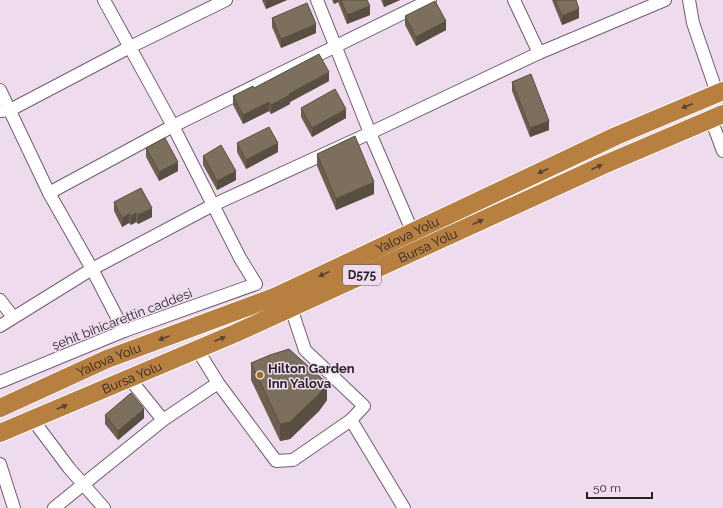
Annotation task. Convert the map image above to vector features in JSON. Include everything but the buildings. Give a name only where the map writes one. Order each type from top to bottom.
[{"type":"highway","name":"Yalova Yolu","points":[[0,408],[107,359],[277,296],[616,136],[720,92]]},
{"type":"highway","name":"Bursa Yolu","points":[[0,433],[291,308],[601,166],[717,116]]},
{"type":"street","points":[[104,0],[213,205]]},
{"type":"street","points":[[318,0],[370,133],[413,233]]},
{"type":"street","points":[[514,0],[539,53]]},
{"type":"street","points":[[0,326],[92,269],[213,205],[539,53],[665,0]]},
{"type":"street","points":[[689,0],[693,23],[720,92]]},
{"type":"street","points":[[5,111],[220,2]]},
{"type":"street","points":[[50,193],[172,126],[337,46],[423,2]]},
{"type":"street","points":[[0,90],[5,111],[92,269],[124,331]]},
{"type":"street","points":[[717,116],[723,150]]},
{"type":"street","name":"şehit bihicarettin caddesi","points":[[0,382],[124,331],[256,284],[240,258],[213,205]]},
{"type":"street","points":[[0,300],[13,317]]},
{"type":"street","points":[[197,349],[218,383],[276,461],[293,460],[351,420],[364,406],[305,350],[291,308]]},
{"type":"street","points":[[129,378],[163,420]]},
{"type":"street","points":[[54,508],[163,420],[218,383]]},
{"type":"street","points":[[36,418],[39,428],[69,468],[104,508]]},
{"type":"street","points":[[351,420],[404,508]]},
{"type":"street","points":[[0,464],[14,508]]},
{"type":"place","name":"Hilton Garden Inn Yalova","points":[[260,375]]}]
